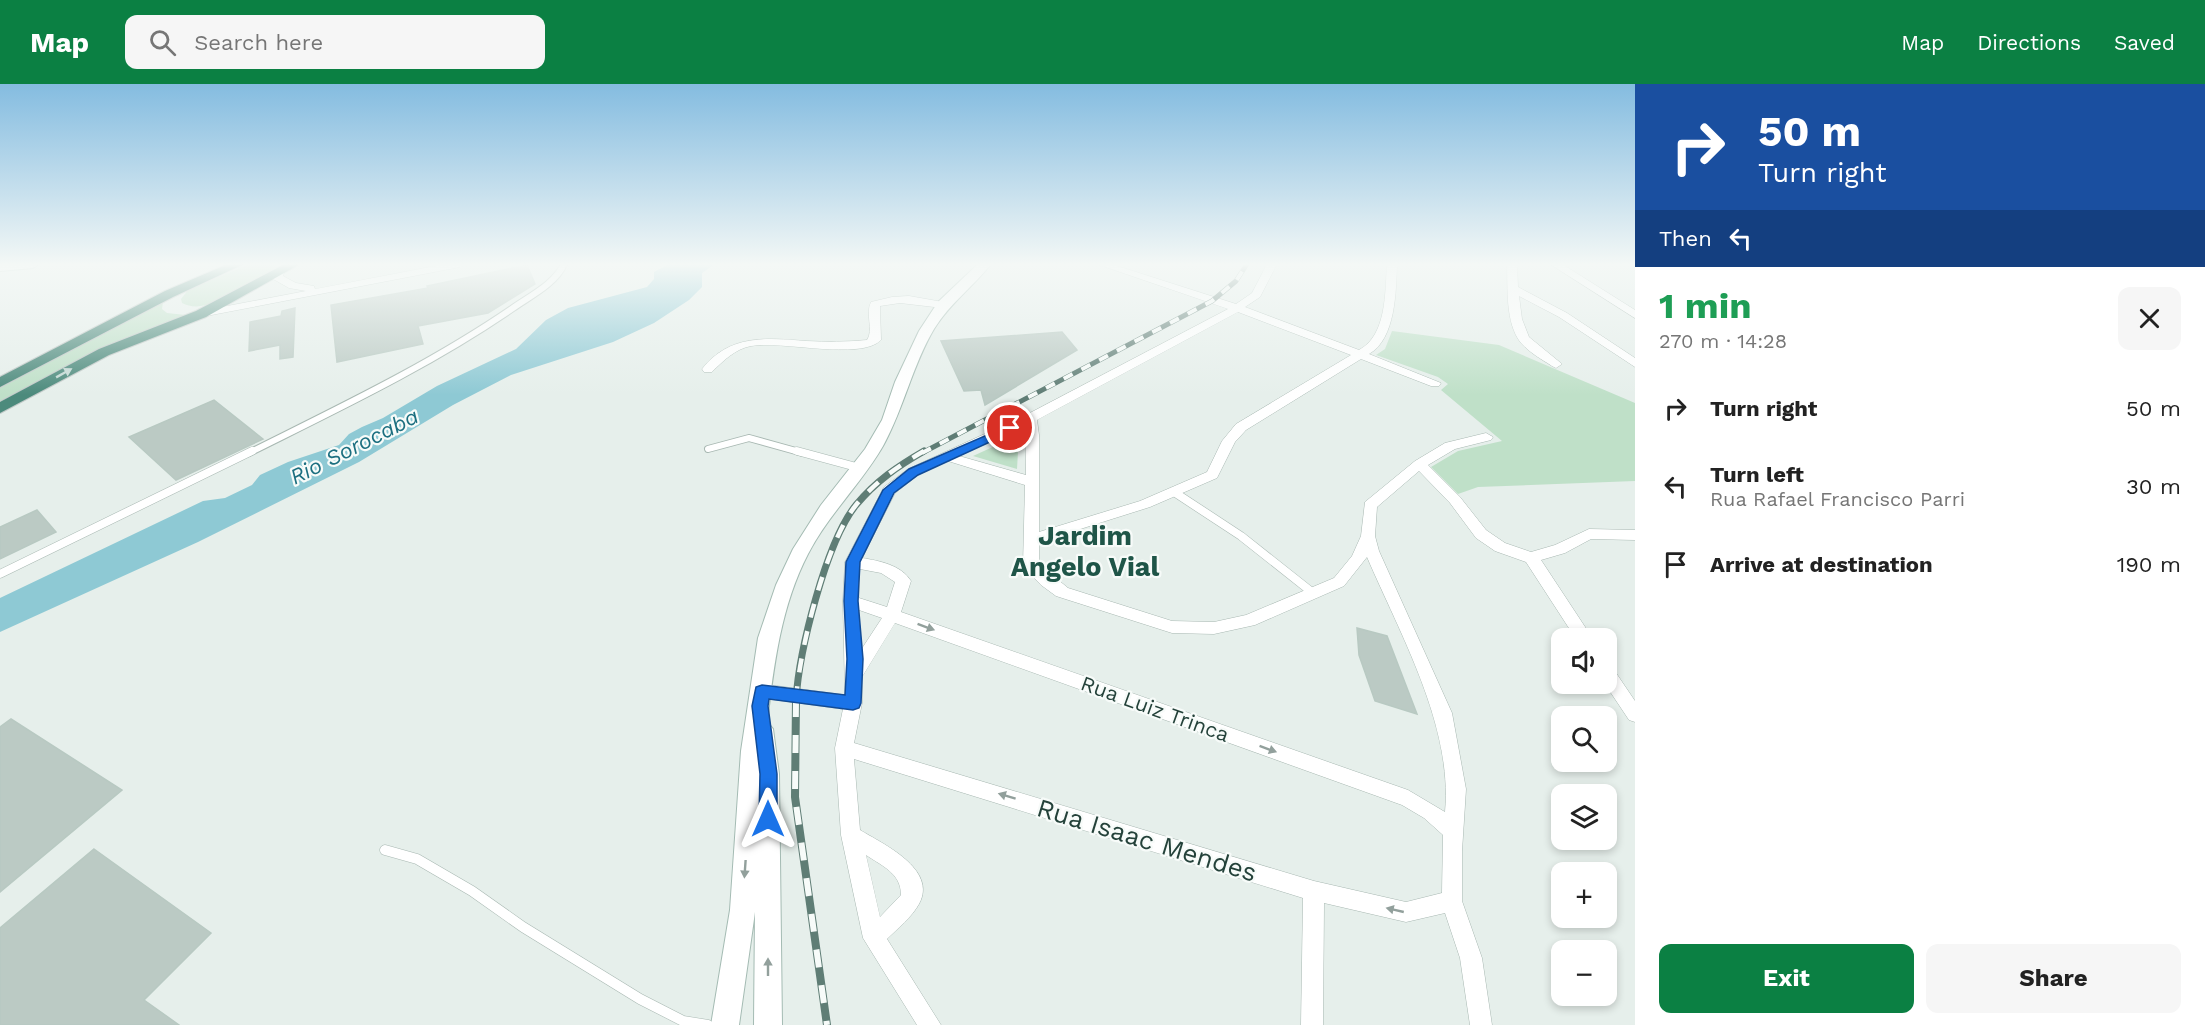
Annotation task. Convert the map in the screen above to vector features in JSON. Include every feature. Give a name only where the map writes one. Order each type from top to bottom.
[{"type":"highway","points":[[0,383],[142,308]]},
{"type":"highway","points":[[178,308],[201,314]]},
{"type":"highway","points":[[0,408],[104,352],[212,308]]},
{"type":"main road","points":[[725,1025],[742,910],[753,751],[768,638],[789,574],[799,553],[827,509],[872,451],[890,420],[915,352],[941,308]]},
{"type":"main road","points":[[761,699],[768,774],[768,1025]]},
{"type":"street","points":[[201,314],[231,308]]},
{"type":"street","points":[[708,369],[732,349],[752,340],[803,344],[870,343],[875,340],[876,333],[871,312],[873,308]]},
{"type":"street","points":[[1234,308],[1435,383]]},
{"type":"street","points":[[1032,540],[1174,492],[1212,475],[1224,450],[1241,427],[1323,375],[1372,348],[1386,320],[1389,308]]},
{"type":"street","points":[[1517,308],[1521,333],[1531,346],[1557,364]]},
{"type":"street","points":[[1550,308],[1635,363]]},
{"type":"street","points":[[930,1025],[874,938],[851,835],[844,748],[853,703],[851,601],[853,562],[889,490],[913,472],[1030,418],[1237,309]]},
{"type":"street","points":[[1030,418],[1033,435],[1031,566],[1046,581],[1062,592],[1172,627],[1214,628],[1250,621],[1339,582],[1359,558],[1368,536],[1370,505],[1420,464],[1450,446],[1486,437]]},
{"type":"street","points":[[949,457],[1032,482]]},
{"type":"street","points":[[1420,464],[1455,500],[1481,534],[1500,547],[1531,558],[1578,628]]},
{"type":"street","points":[[1531,558],[1560,549],[1589,534],[1635,535]]},
{"type":"street","points":[[1368,536],[1372,551],[1443,713],[1457,789],[1453,831],[1452,901],[1471,957],[1481,1025]]},
{"type":"street","points":[[853,562],[887,569],[896,573],[903,581],[892,615],[854,675]]},
{"type":"street","name":"Rua Luiz Trinca","points":[[851,601],[1408,799],[1431,812],[1453,831]]},
{"type":"street","points":[[1617,688],[1635,715]]},
{"type":"street","points":[[761,699],[853,703]]},
{"type":"street","name":"Rua Isaac Mendes","points":[[844,748],[1314,891],[1406,912],[1452,901]]},
{"type":"street","points":[[851,835],[900,866],[911,880],[911,898],[874,938]]},
{"type":"street","points":[[1312,1025],[1314,891]]},
{"type":"lane","points":[[0,574],[399,379],[513,308]]},
{"type":"lane","points":[[708,449],[749,438],[860,468]]},
{"type":"lane","points":[[1174,492],[1241,536],[1313,593]]},
{"type":"lane","points":[[385,850],[417,859],[472,891],[523,927],[640,999],[683,1021],[708,1025]]},
{"type":"green space","points":[[152,308],[162,308],[167,313],[186,315],[95,351],[0,401],[0,388]]},
{"type":"green space","points":[[1392,331],[1499,345],[1635,403],[1635,481],[1478,487],[1458,494],[1431,467],[1458,451],[1502,441],[1441,390],[1448,384],[1438,377],[1376,355],[1385,349]]},
{"type":"green space","points":[[1019,435],[1017,469],[973,456]]},
{"type":"water","name":"Rio Sorocaba","points":[[568,308],[677,308],[654,323],[613,342],[511,375],[453,405],[359,462],[198,542],[0,632],[0,598],[203,501],[225,498],[252,485],[260,475],[288,462],[339,445],[349,434],[383,418],[437,386],[516,349],[546,320]]},
{"type":"building","points":[[295,308],[293,357],[280,359],[280,345],[249,351],[250,322],[281,316],[282,311]]},
{"type":"building","points":[[331,308],[496,308],[488,313],[418,326],[423,344],[337,362]]},
{"type":"building","points":[[1062,332],[1077,350],[985,405],[981,390],[964,391],[941,341]]},
{"type":"building","points":[[214,400],[263,439],[176,480],[129,437]]},
{"type":"building","points":[[37,510],[56,532],[0,559],[0,527]]},
{"type":"building","points":[[1357,628],[1387,636],[1417,714],[1375,701],[1359,655]]},
{"type":"building","points":[[11,719],[122,790],[0,892],[0,727]]},
{"type":"building","points":[[94,849],[211,933],[144,1000],[179,1025],[0,1025],[0,928]]},
{"type":"railway","points":[[922,453],[1199,308]]},
{"type":"railway","points":[[796,700],[808,627],[834,544],[845,522],[856,505],[879,481],[924,451]]},
{"type":"railway","points":[[796,699],[795,797],[827,1025]]},
{"type":"district","name":"Jardim Angelo Vial","points":[[1085,552]]},
{"type":"route","points":[[768,819],[768,774],[760,706],[762,691],[853,703],[855,659],[851,601],[853,562],[889,490],[913,472],[1010,428]]}]
